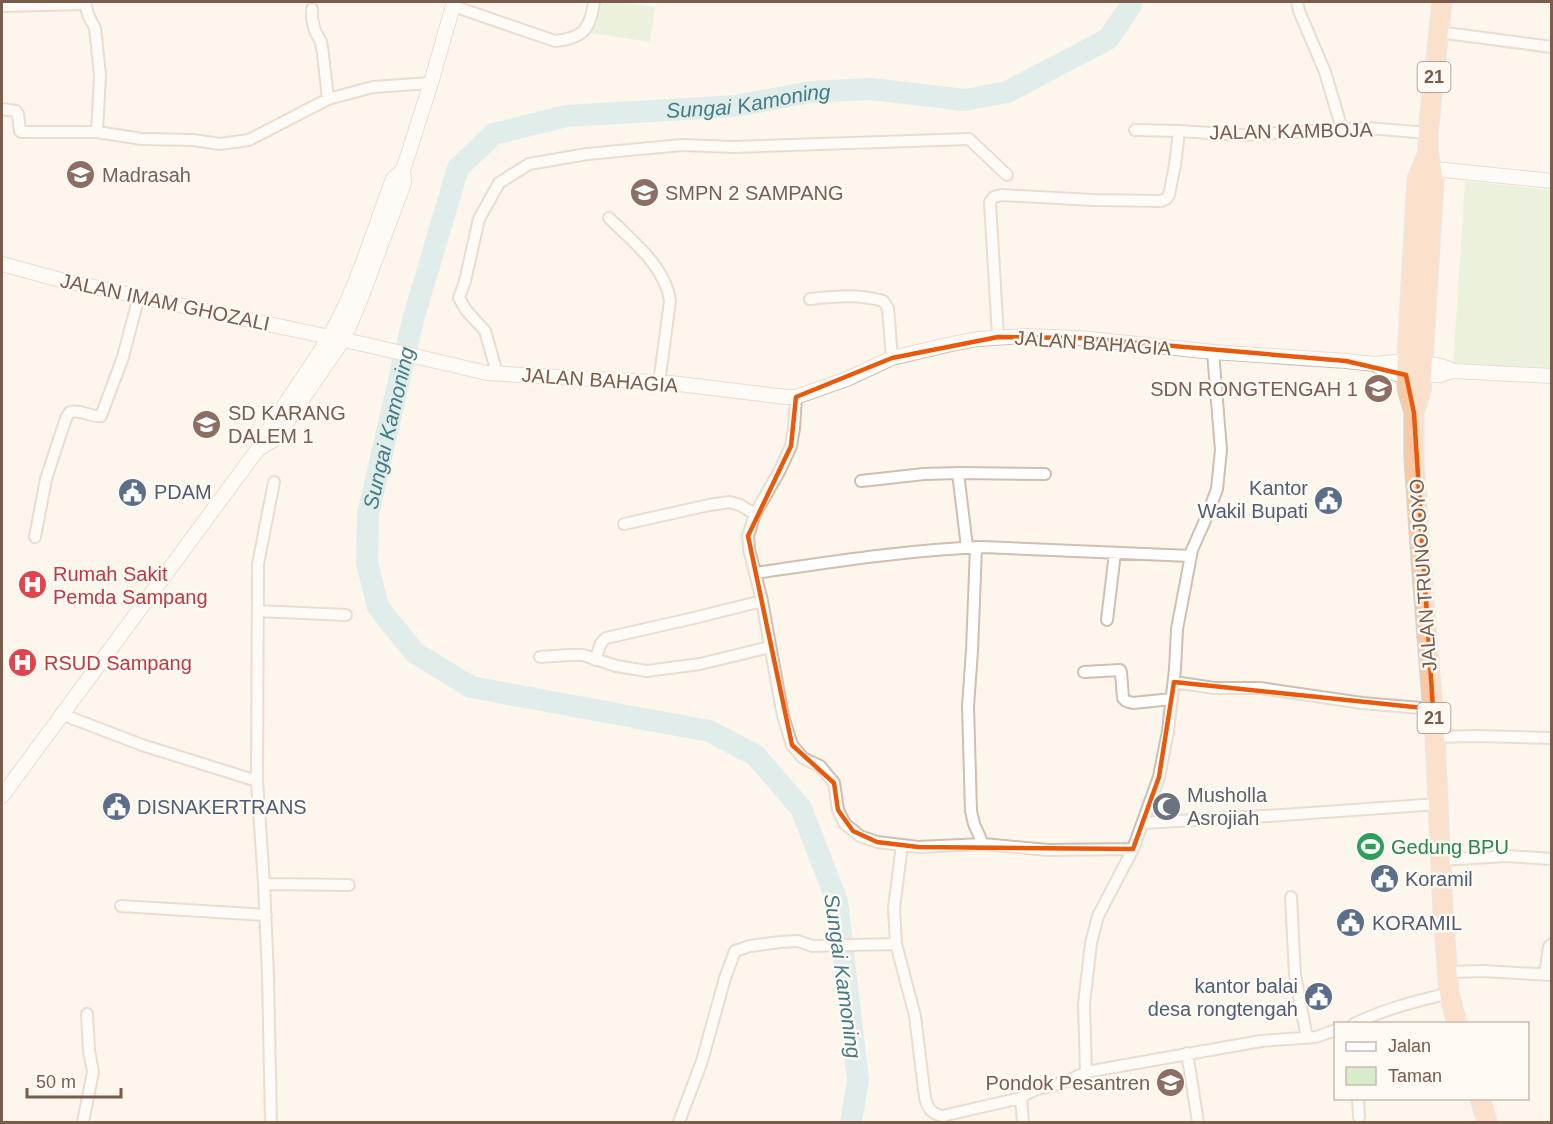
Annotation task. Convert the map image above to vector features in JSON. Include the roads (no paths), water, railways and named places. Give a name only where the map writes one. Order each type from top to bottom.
[{"type":"highway","name":"21","points":[[1414,369],[1417,179],[1427,163],[1442,2]]},
{"type":"highway","name":"JALAN TRUNOJOYO","points":[[1414,369],[1408,392],[1414,413],[1414,459],[1435,737],[1447,972],[1449,993],[1457,1022]]},
{"type":"highway","points":[[1481,1100],[1487,1122]]},
{"type":"street","points":[[2,796],[258,449],[275,440],[358,306],[404,183],[403,170],[453,4],[555,41],[579,36],[587,28],[594,2]]},
{"type":"street","points":[[1297,2],[1325,72],[1342,129]]},
{"type":"street","points":[[2,6],[85,3],[95,28],[100,75],[97,132]]},
{"type":"street","points":[[312,9],[315,31],[321,42],[328,99]]},
{"type":"street","points":[[1438,32],[1551,47]]},
{"type":"street","points":[[2,109],[16,111],[21,132],[97,132],[142,139],[193,140],[220,144],[249,140],[328,99],[373,87],[431,83]]},
{"type":"street","name":"JALAN KAMBOJA","points":[[1135,130],[1242,135],[1368,128],[1428,133]]},
{"type":"street","points":[[998,337],[991,199],[1001,195],[1161,201],[1169,195],[1179,131]]},
{"type":"street","points":[[496,373],[484,331],[466,310],[459,297],[465,281],[479,219],[499,183],[529,164],[587,154],[682,145],[734,147],[969,139],[1007,175]]},
{"type":"street","points":[[1427,163],[1551,181]]},
{"type":"street","points":[[609,218],[652,262],[669,294],[670,301],[658,383]]},
{"type":"street","name":"JALAN IMAM GHOZALI","points":[[2,264],[61,280],[367,345]]},
{"type":"street","points":[[35,537],[46,479],[66,418],[70,412],[75,411],[95,417],[101,416],[123,357],[139,296]]},
{"type":"street","points":[[810,299],[830,296],[861,296],[883,301],[888,308],[892,358]]},
{"type":"street","name":"JALAN BAHAGIA","points":[[367,345],[487,373],[658,383],[796,397],[847,379],[892,358],[947,345],[998,337],[1025,336],[1080,338],[1214,352],[1374,364],[1396,374],[1441,366],[1454,371],[1551,376]]},
{"type":"street","points":[[1086,1072],[1084,1004],[1090,943],[1098,916],[1133,849],[1159,777],[1172,699],[1177,629],[1192,553],[1217,489],[1221,450],[1214,352]]},
{"type":"street","points":[[796,397],[790,446],[780,470],[755,514],[748,536],[749,549],[762,601],[783,716],[792,745],[803,758],[820,765],[834,783],[838,810],[845,824],[860,836],[877,842],[918,847],[983,844],[1048,850],[1133,849]]},
{"type":"street","points":[[958,473],[971,547],[972,651],[968,706],[971,811],[983,844]]},
{"type":"street","points":[[861,481],[924,474],[1045,474]]},
{"type":"street","points":[[271,1122],[266,915],[257,781],[258,564],[274,483]]},
{"type":"street","points":[[624,524],[730,502],[755,514]]},
{"type":"street","points":[[755,573],[869,557],[971,547],[1115,553],[1192,553]]},
{"type":"street","points":[[1107,620],[1115,553]]},
{"type":"street","points":[[595,660],[601,643],[606,638],[762,601]]},
{"type":"street","points":[[258,611],[346,615]]},
{"type":"street","points":[[540,657],[583,656],[647,671],[700,664],[770,647]]},
{"type":"street","points":[[1084,672],[1119,670],[1123,698],[1130,702],[1172,699]]},
{"type":"street","points":[[1174,682],[1214,688],[1260,688],[1362,703],[1433,709]]},
{"type":"street","points":[[61,714],[142,745],[257,781]]},
{"type":"street","points":[[1435,737],[1551,738]]},
{"type":"street","points":[[1143,823],[1438,804]]},
{"type":"street","points":[[902,845],[894,908],[896,944],[915,1016],[925,1098],[927,1106],[939,1119],[1021,1098],[1037,1088],[1072,1079],[1086,1072],[1275,1039],[1317,1037],[1334,1030]]},
{"type":"street","points":[[1440,860],[1507,856],[1551,859]]},
{"type":"street","points":[[264,884],[349,885]]},
{"type":"street","points":[[1291,897],[1295,975],[1307,1038]]},
{"type":"street","points":[[121,906],[266,915]]},
{"type":"street","points":[[679,1122],[702,1061],[725,978],[735,951],[750,946],[798,941],[812,946],[896,944]]},
{"type":"street","points":[[1447,972],[1483,971],[1548,975],[1551,944]]},
{"type":"street","points":[[1367,1020],[1412,1002],[1449,993]]},
{"type":"street","points":[[83,1122],[93,1072],[87,1014]]},
{"type":"street","points":[[1187,1053],[1198,1122]]},
{"type":"street","points":[[1021,1098],[1023,1122]]},
{"type":"street","points":[[1358,1100],[1359,1117]]},
{"type":"waterway","name":"Sungai Kamoning","points":[[851,1122],[858,1080],[837,901],[801,808],[755,755],[709,731],[471,687],[415,653],[378,607],[367,563],[368,514],[413,320],[458,168],[494,134],[566,116],[736,106],[810,92],[871,89],[965,100],[1007,92],[1108,39],[1131,2]]},
{"type":"place","name":"Madrasah","points":[[81,175]]},
{"type":"place","name":"SMPN 2 SAMPANG","points":[[644,193]]},
{"type":"place","name":"SDN RONGTENGAH 1","points":[[1379,389]]},
{"type":"place","name":"SD KARANG DALEM 1","points":[[207,425]]},
{"type":"place","name":"PDAM","points":[[133,492]]},
{"type":"place","name":"Kantor Wakil Bupati","points":[[1329,500]]},
{"type":"place","name":"Rumah Sakit Pemda Sampang","points":[[32,585]]},
{"type":"place","name":"RSUD Sampang","points":[[23,663]]},
{"type":"place","name":"Musholla Asrojiah","points":[[1166,806]]},
{"type":"place","name":"DISNAKERTRANS","points":[[116,807]]},
{"type":"place","name":"Gedung BPU","points":[[1370,847]]},
{"type":"place","name":"Koramil","points":[[1384,879]]},
{"type":"place","name":"KORAMIL","points":[[1351,923]]},
{"type":"place","name":"kantor balai desa rongtengah","points":[[1319,997]]},
{"type":"place","name":"Pondok Pesantren","points":[[1171,1083]]}]
